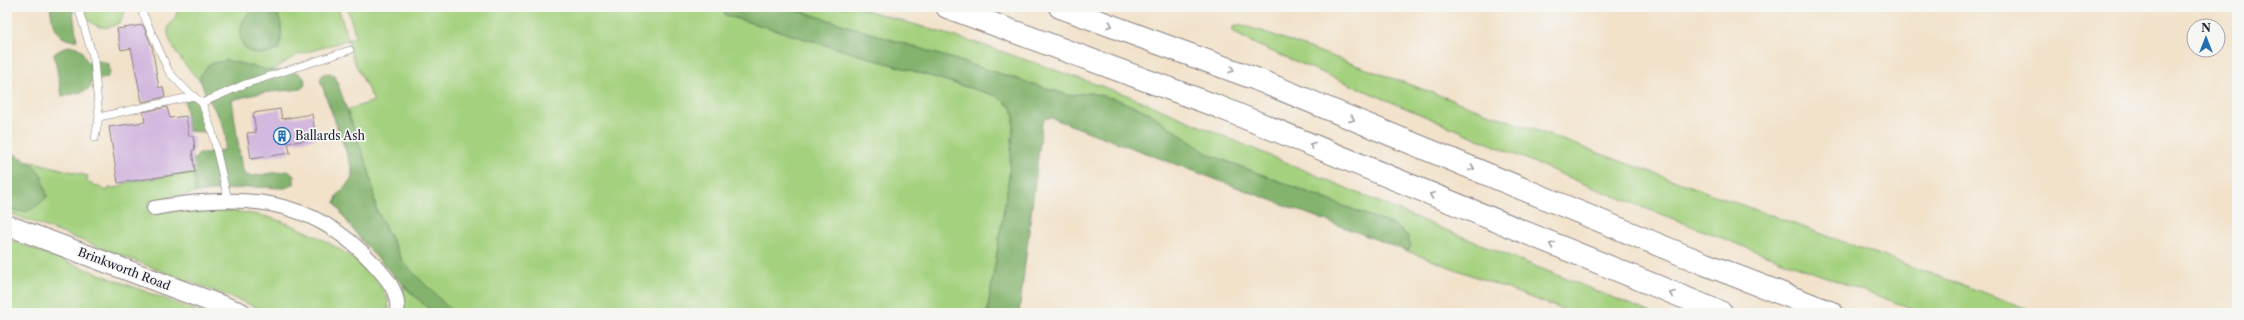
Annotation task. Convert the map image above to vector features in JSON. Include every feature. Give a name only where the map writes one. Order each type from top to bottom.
[{"type":"highway","points":[[948,7],[1219,107],[1722,313]]},
{"type":"highway","points":[[1060,7],[1256,79],[1698,260],[1832,313]]},
{"type":"main road","name":"Brinkworth Road","points":[[7,225],[241,313]]},
{"type":"street","points":[[154,208],[207,200],[272,203],[291,209],[324,223],[365,255],[384,275],[392,285],[396,297],[397,313]]},
{"type":"lane","points":[[78,7],[94,60],[99,117],[95,138]]},
{"type":"lane","points":[[140,7],[169,72],[202,102],[212,131],[228,200]]},
{"type":"lane","points":[[202,102],[245,84],[350,50]]},
{"type":"lane","points":[[99,117],[194,96]]},
{"type":"green space","points":[[50,7],[72,7],[77,40],[70,40],[60,35],[54,26]]},
{"type":"green space","points":[[83,7],[127,8],[120,22],[108,27],[102,27],[97,26],[88,19]]},
{"type":"green space","points":[[178,7],[338,7],[348,40],[297,55],[272,70],[200,76],[201,82],[180,58],[168,35],[168,29],[177,14]]},
{"type":"green space","points":[[347,7],[672,7],[689,9],[688,7],[723,7],[725,15],[997,96],[1012,108],[1014,118],[1008,185],[987,313],[454,313],[403,262],[376,209],[370,175],[347,110],[374,101],[353,59],[348,40],[356,36]]},
{"type":"green space","points":[[723,7],[787,7],[1068,95],[1091,93],[1116,99],[1150,113],[1208,154],[1396,226],[1408,236],[1411,247],[1407,251],[1052,118],[1045,118],[1042,124],[1019,313],[987,313],[1008,185],[1014,118],[1012,108],[997,96],[725,15]]},
{"type":"green space","points":[[787,7],[856,7],[980,44],[1127,95],[1431,224],[1651,313],[1572,313],[1407,251],[1411,247],[1396,226],[1208,154],[1182,137],[1091,93],[1068,95]]},
{"type":"green space","points":[[256,8],[276,9],[280,19],[281,29],[279,49],[264,54],[253,53],[245,48],[241,40],[243,22],[248,13]]},
{"type":"green space","points":[[1240,25],[1262,31],[2040,313],[1927,313],[1908,307],[1755,251],[1594,188],[1257,45],[1233,32],[1233,27]]},
{"type":"green space","points":[[72,46],[81,50],[88,63],[99,61],[109,64],[110,72],[107,78],[92,81],[90,88],[82,92],[62,96],[54,54],[65,47]]},
{"type":"green space","points":[[226,60],[268,70],[299,73],[304,78],[305,85],[301,89],[260,93],[232,100],[241,164],[245,175],[252,176],[288,171],[294,176],[294,184],[285,188],[252,187],[195,193],[193,160],[199,154],[224,150],[226,140],[221,121],[206,95],[200,76],[209,64]]},
{"type":"green space","points":[[330,73],[335,76],[370,174],[376,209],[403,262],[454,313],[433,313],[393,275],[368,248],[335,203],[337,196],[352,178],[352,168],[320,80],[323,74]]},
{"type":"green space","points":[[197,98],[207,123],[206,132],[188,131],[185,102],[186,100]]},
{"type":"green space","points":[[7,151],[24,159],[35,167],[45,187],[47,197],[37,206],[29,210],[20,211],[7,208]]},
{"type":"green space","points":[[30,161],[88,176],[86,181],[107,191],[109,188],[116,188],[128,182],[195,172],[195,193],[147,203],[150,212],[191,210],[232,211],[259,215],[296,227],[340,249],[359,263],[375,279],[386,296],[389,313],[272,313],[7,212],[7,208],[12,210],[43,177]]},
{"type":"green space","points":[[7,239],[202,313],[7,313]]},
{"type":"green space","points":[[403,285],[433,313],[404,313]]},
{"type":"building","points":[[143,25],[152,47],[159,88],[163,87],[165,97],[142,102],[131,48],[121,50],[117,29]]},
{"type":"building","points":[[167,107],[170,118],[186,116],[189,136],[193,136],[195,150],[192,150],[195,172],[118,183],[109,127],[145,122],[143,112]]},
{"type":"building","name":"Ballards Ash","points":[[280,109],[282,119],[312,114],[316,139],[288,143],[290,153],[251,159],[247,133],[256,132],[253,113]]},
{"type":"place","name":"Ballards Ash","points":[[282,136]]}]
